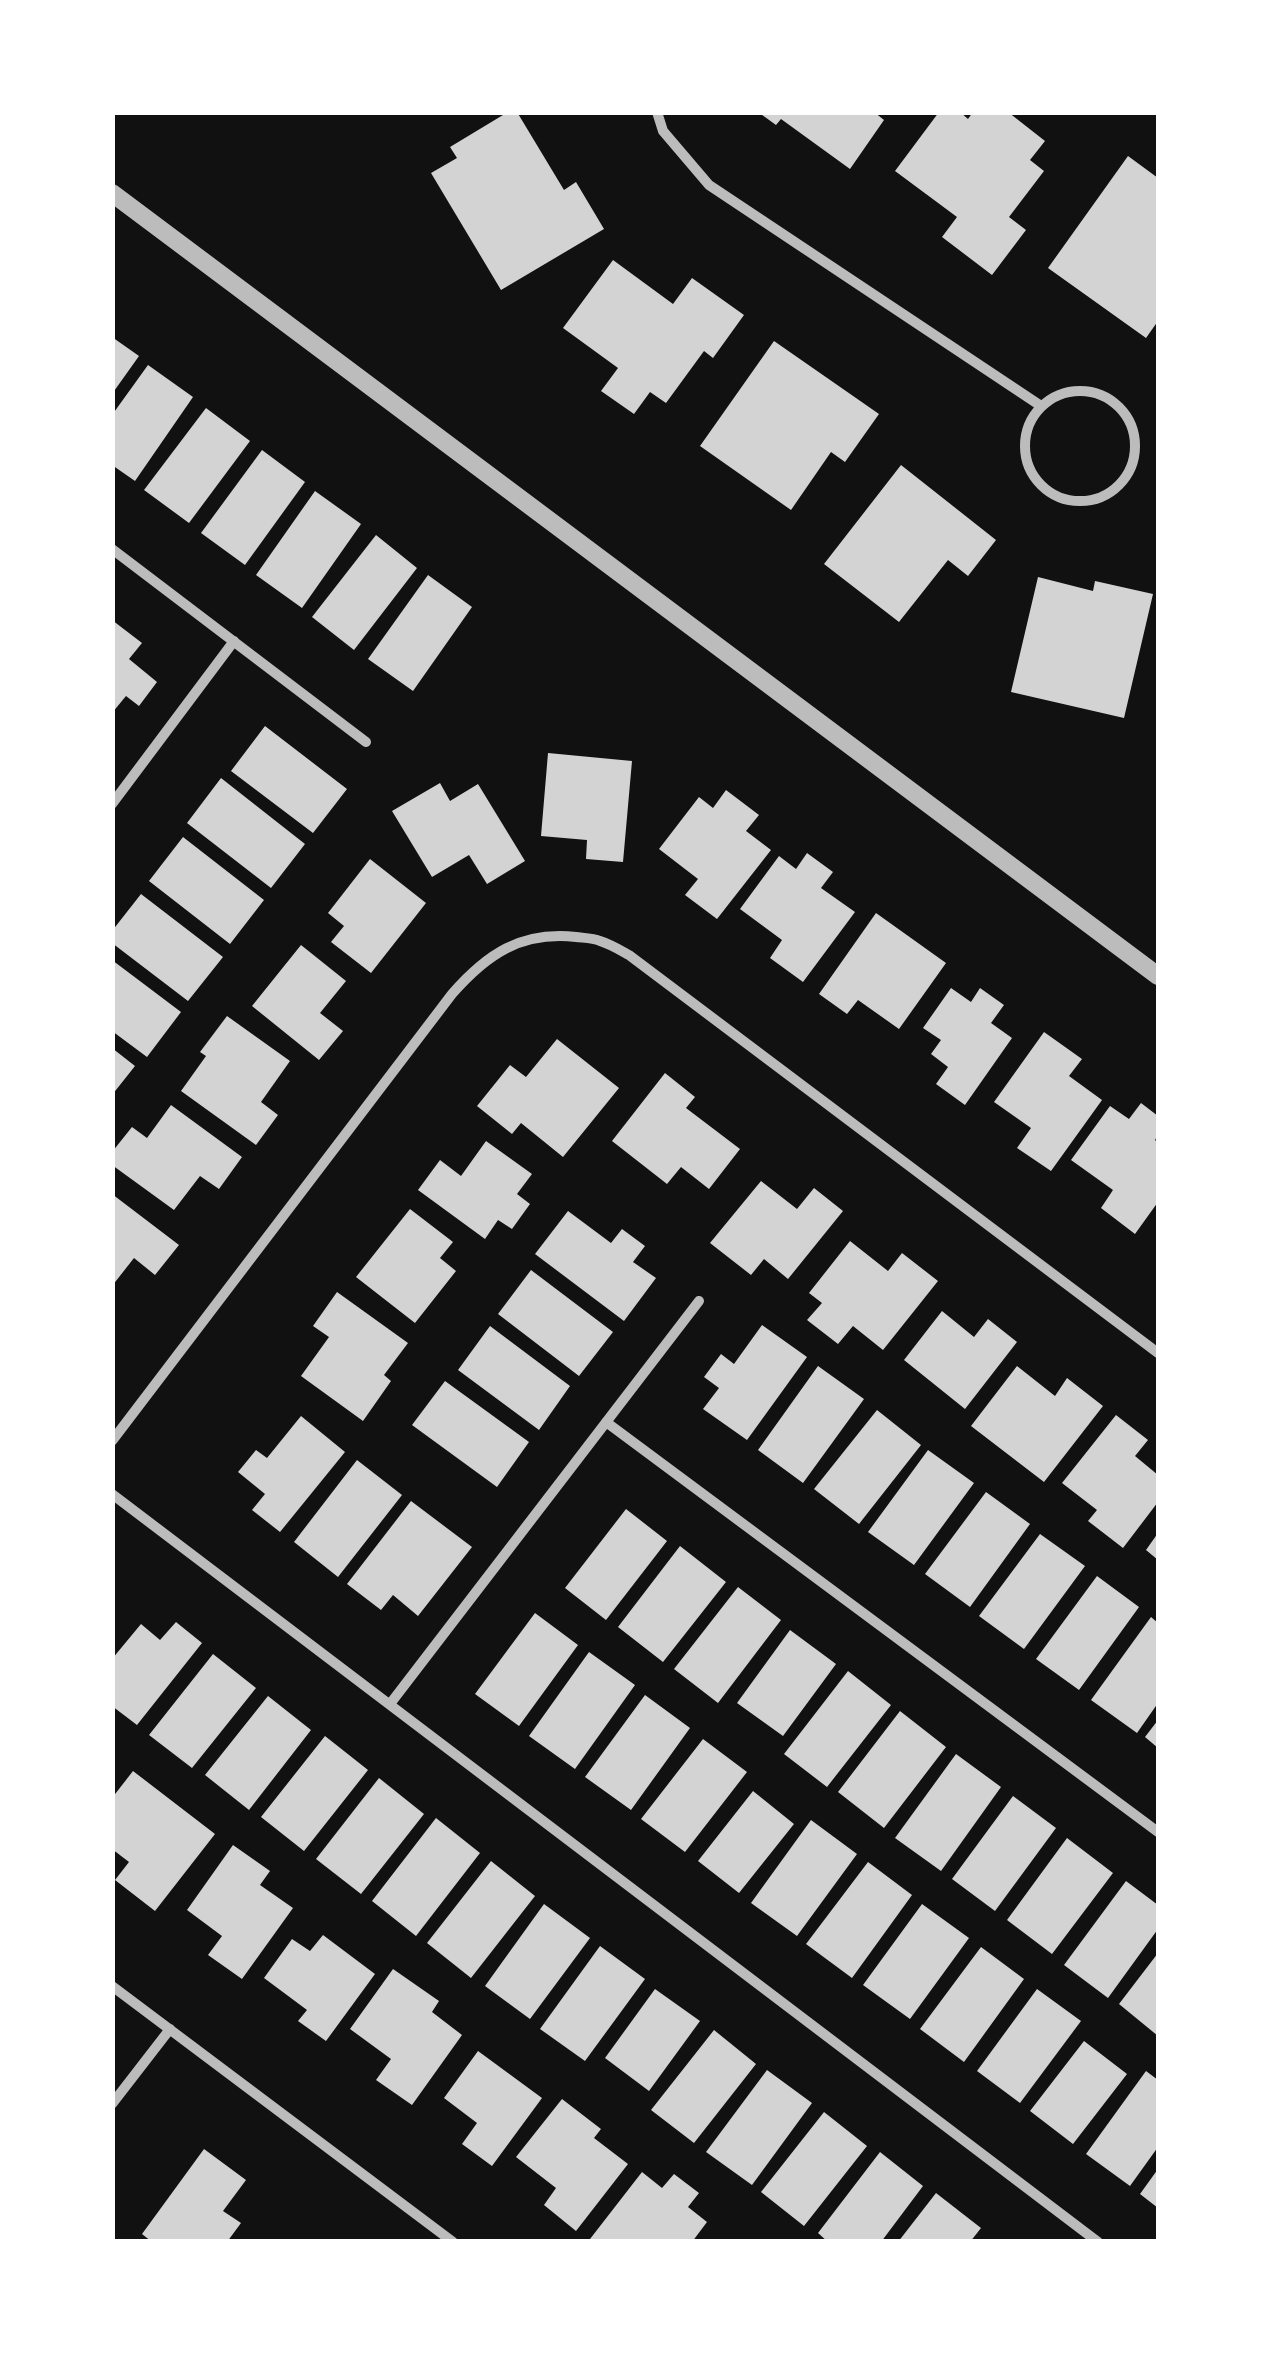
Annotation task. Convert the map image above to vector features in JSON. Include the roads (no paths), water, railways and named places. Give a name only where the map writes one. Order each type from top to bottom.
[{"type":"street","points":[[657,112],[663,131],[709,185],[1041,406]]},
{"type":"street","points":[[112,193],[1158,976]]},
{"type":"street","points":[[1086,391],[1116,404],[1127,417],[1135,448],[1132,464],[1113,490],[1082,501],[1066,499],[1038,481],[1025,452],[1026,435],[1041,406],[1054,397],[1086,391]]},
{"type":"street","points":[[112,550],[366,742]]},
{"type":"street","points":[[112,804],[234,641]]},
{"type":"street","points":[[112,1440],[463,981],[504,948],[534,938],[598,940],[629,955],[1158,1353]]},
{"type":"street","points":[[390,1704],[700,1301]]},
{"type":"street","points":[[606,1422],[1158,1832]]},
{"type":"street","points":[[112,1494],[1098,2242]]},
{"type":"street","points":[[112,1986],[453,2242]]},
{"type":"street","points":[[112,2104],[170,2029]]}]
